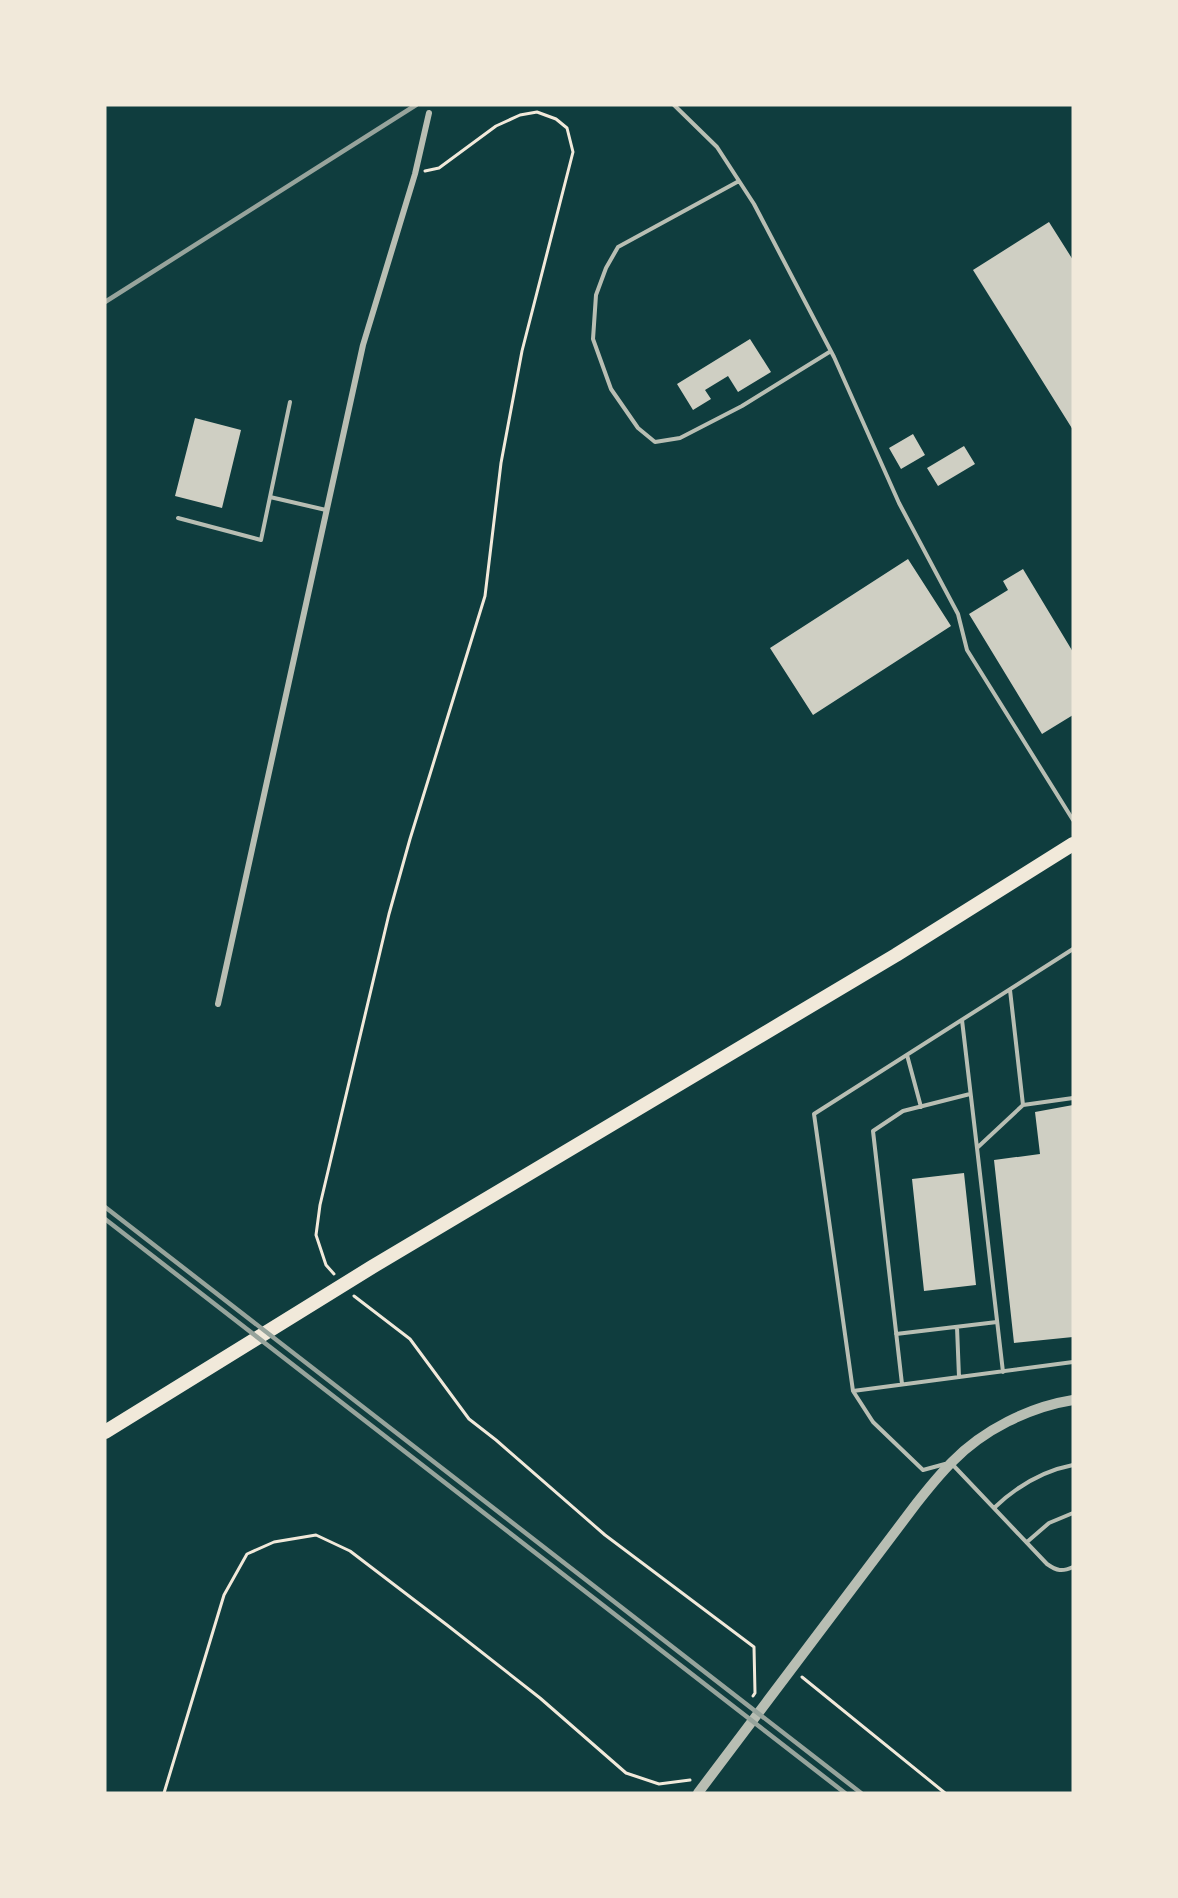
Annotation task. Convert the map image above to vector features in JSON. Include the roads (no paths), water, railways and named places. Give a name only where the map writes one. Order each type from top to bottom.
[{"type":"highway","points":[[105,1432],[372,1267],[896,955],[1073,844]]},
{"type":"street","points":[[218,1004],[363,345],[415,174],[429,113]]},
{"type":"street","points":[[698,1793],[916,1504],[951,1463],[983,1437],[1018,1417],[1052,1404],[1073,1400]]},
{"type":"lane","points":[[674,105],[717,147],[759,214],[831,351],[899,503],[958,614],[967,650],[1073,820]]},
{"type":"lane","points":[[740,182],[618,248],[606,268],[596,295],[593,339],[611,389],[638,428],[655,442],[680,438],[742,406],[831,351]]},
{"type":"lane","points":[[178,518],[261,540],[290,402]]},
{"type":"lane","points":[[270,497],[327,511]]},
{"type":"lane","points":[[1073,949],[814,1114],[853,1391],[873,1422],[923,1470],[951,1463],[1055,1570],[1060,1571],[1073,1567]]},
{"type":"lane","points":[[1010,989],[1023,1105]]},
{"type":"lane","points":[[962,1020],[1003,1372]]},
{"type":"lane","points":[[907,1055],[921,1107]]},
{"type":"lane","points":[[902,1384],[873,1131],[903,1111],[970,1095]]},
{"type":"lane","points":[[977,1148],[1023,1105],[1073,1098]]},
{"type":"lane","points":[[896,1334],[997,1322]]},
{"type":"lane","points":[[957,1327],[959,1377]]},
{"type":"lane","points":[[853,1391],[1073,1362]]},
{"type":"lane","points":[[994,1508],[1031,1480],[1073,1465]]},
{"type":"lane","points":[[1027,1542],[1049,1524],[1073,1512]]},
{"type":"railway","points":[[105,302],[416,105]]},
{"type":"railway","points":[[105,1207],[861,1793]]},
{"type":"railway","points":[[105,1219],[845,1793]]}]
